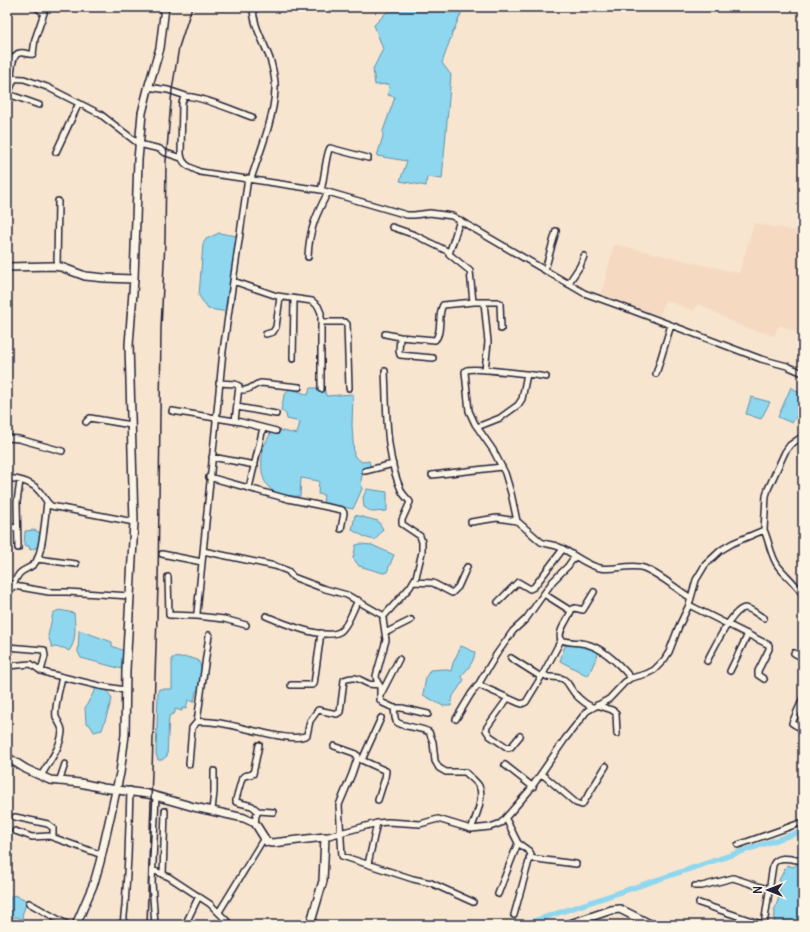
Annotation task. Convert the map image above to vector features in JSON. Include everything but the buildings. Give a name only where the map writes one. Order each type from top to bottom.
[{"type":"street","points":[[36,7],[44,13],[35,39],[33,54],[20,52],[14,58],[8,95],[39,105]]},
{"type":"street","points":[[76,925],[94,883],[102,855],[122,764],[125,735],[125,690],[134,522],[129,345],[134,280],[139,144],[142,113],[160,48],[165,7]]},
{"type":"street","points":[[197,616],[196,613],[216,417],[233,281],[249,179],[266,134],[276,90],[271,61],[254,23],[252,7]]},
{"type":"street","points":[[11,79],[36,83],[100,114],[139,144],[181,158]]},
{"type":"street","points":[[148,87],[168,90],[252,117]]},
{"type":"street","points":[[186,96],[184,97],[182,103],[181,158],[185,165],[200,172],[321,190],[406,215],[435,213],[452,216],[578,290],[593,297],[623,306],[761,360],[787,366],[803,373]]},
{"type":"street","points":[[56,152],[79,103]]},
{"type":"street","points":[[321,190],[327,153],[330,148],[368,158]]},
{"type":"street","points":[[308,257],[311,232],[319,209],[328,192]]},
{"type":"street","points":[[57,267],[58,201]]},
{"type":"street","points":[[449,252],[460,220]]},
{"type":"street","points":[[392,227],[415,235],[449,252],[450,256],[465,266],[470,271],[472,300],[474,302]]},
{"type":"street","points":[[545,270],[556,231]]},
{"type":"street","points":[[568,284],[580,266],[584,256]]},
{"type":"street","points":[[7,267],[57,267],[89,276],[134,280]]},
{"type":"street","points":[[233,281],[280,297],[308,300],[315,303],[320,309],[321,390]]},
{"type":"street","points":[[266,334],[273,332],[276,327],[280,297]]},
{"type":"street","points":[[293,359],[294,299]]},
{"type":"street","points":[[384,334],[435,340],[438,336],[440,311],[442,305],[474,302],[497,302],[500,304],[501,329]]},
{"type":"street","points":[[484,302],[488,342],[485,370]]},
{"type":"street","points":[[321,322],[346,322],[347,324],[349,388]]},
{"type":"street","points":[[656,374],[671,325]]},
{"type":"street","points":[[400,337],[400,355],[433,358]]},
{"type":"street","points":[[517,522],[511,493],[502,467],[493,450],[477,427],[469,411],[465,372],[468,370],[485,370],[546,377]]},
{"type":"street","points":[[385,371],[387,425],[393,464],[403,494],[410,502],[402,520],[402,524],[420,536],[422,542],[422,552],[413,582],[384,616],[383,621],[386,633],[385,645],[376,676],[379,685],[380,700],[383,703],[394,708],[402,708],[428,714]]},
{"type":"street","points":[[477,427],[500,418],[518,405],[522,399],[527,374]]},
{"type":"street","points":[[220,383],[239,386],[234,421]]},
{"type":"street","points":[[239,390],[248,390],[256,384],[261,383],[299,387]]},
{"type":"street","points":[[237,406],[276,414]]},
{"type":"street","points":[[172,410],[216,417],[276,431]]},
{"type":"street","points":[[86,422],[90,418],[131,425]]},
{"type":"street","points":[[249,488],[263,428]]},
{"type":"street","points":[[803,436],[790,445],[785,452],[771,482],[766,496],[764,530],[778,566],[803,594]]},
{"type":"street","points":[[7,438],[19,439],[62,451]]},
{"type":"street","points":[[212,457],[254,465]]},
{"type":"street","points":[[365,471],[393,464]]},
{"type":"street","points":[[432,475],[502,467]]},
{"type":"street","points":[[210,477],[288,499],[342,510],[344,513],[341,530]]},
{"type":"street","points":[[7,478],[20,480],[27,483],[39,491],[51,506],[134,522]]},
{"type":"street","points":[[18,548],[17,502],[20,480]]},
{"type":"street","points":[[7,595],[14,586],[20,573],[32,566],[37,560],[47,502]]},
{"type":"street","points":[[470,522],[497,518],[517,522],[545,544],[558,546],[591,564],[602,568],[642,568],[665,579],[678,590],[691,598]]},
{"type":"street","points":[[7,527],[17,528]]},
{"type":"street","points":[[7,757],[26,769],[50,780],[130,790],[194,807],[244,818],[255,823],[267,842],[272,843],[326,837],[377,823],[388,822],[408,822],[420,824],[438,819],[471,829],[497,825],[506,819],[533,787],[583,715],[594,706],[609,699],[625,682],[631,678],[654,670],[664,660],[669,652],[678,626],[689,605],[699,574],[710,560],[721,550],[733,543],[764,530]]},
{"type":"street","points":[[498,602],[518,582],[530,589],[534,587],[563,549]]},
{"type":"street","points":[[203,551],[275,566],[288,571],[293,577],[358,600],[384,616]]},
{"type":"street","points":[[162,554],[202,562]]},
{"type":"street","points":[[456,719],[496,655],[513,631],[526,619],[557,576],[568,566],[575,556]]},
{"type":"street","points":[[37,560],[76,564]]},
{"type":"street","points":[[413,582],[433,583],[452,593],[458,587],[467,567]]},
{"type":"street","points":[[168,577],[169,615],[224,619],[246,625]]},
{"type":"street","points":[[14,586],[49,592],[130,596]]},
{"type":"street","points":[[544,594],[570,610],[574,608],[583,610],[594,592]]},
{"type":"street","points":[[266,616],[307,631],[321,634],[332,634],[341,632],[358,600]]},
{"type":"street","points":[[689,605],[767,643],[769,646],[758,671],[758,675],[764,679]]},
{"type":"street","points":[[707,661],[727,624],[744,608],[764,618]]},
{"type":"street","points":[[478,685],[506,700],[521,704],[526,702],[561,640],[561,632],[570,615],[570,610]]},
{"type":"street","points":[[386,633],[411,620]]},
{"type":"street","points":[[291,685],[314,684],[321,634]]},
{"type":"street","points":[[730,671],[748,634]]},
{"type":"street","points":[[190,764],[192,728],[197,722],[208,635]]},
{"type":"street","points":[[561,640],[583,643],[594,647],[620,666],[631,678]]},
{"type":"street","points":[[7,647],[44,650],[45,656],[41,671]]},
{"type":"street","points":[[794,653],[803,658]]},
{"type":"street","points":[[511,658],[542,676],[560,676],[567,682],[578,698],[594,706],[612,710],[616,713],[617,734]]},
{"type":"street","points":[[380,696],[399,659]]},
{"type":"street","points":[[7,666],[28,664],[35,666],[41,671],[62,677],[125,690]]},
{"type":"street","points":[[41,776],[56,750],[61,736],[61,727],[56,718],[56,710],[62,677]]},
{"type":"street","points":[[197,722],[209,722],[270,734],[300,738],[307,735],[310,721],[318,710],[337,714],[340,712],[344,680],[354,678],[370,684],[379,685]]},
{"type":"street","points":[[803,698],[792,723],[803,729]]},
{"type":"street","points":[[506,700],[486,729],[487,734],[507,748],[511,747],[520,736]]},
{"type":"street","points":[[394,708],[395,718],[398,723],[420,728],[429,732],[433,742],[435,761],[439,768],[446,772],[465,772],[479,787],[481,794],[480,805],[471,829]]},
{"type":"street","points":[[381,718],[340,801],[342,856],[413,879],[432,882],[473,902]]},
{"type":"street","points":[[259,745],[253,774],[242,778],[236,802],[252,806],[258,811],[274,812]]},
{"type":"street","points":[[334,746],[356,754],[360,759],[386,771],[386,778],[378,800]]},
{"type":"street","points":[[59,782],[65,764]]},
{"type":"street","points":[[505,765],[533,787]]},
{"type":"street","points":[[542,774],[576,803],[582,805],[606,766]]},
{"type":"street","points":[[212,810],[214,771]]},
{"type":"street","points":[[123,925],[126,906],[130,790]]},
{"type":"street","points":[[155,925],[152,883],[156,796]]},
{"type":"street","points":[[163,875],[165,811]]},
{"type":"street","points":[[255,823],[258,811]]},
{"type":"street","points":[[15,817],[48,824],[53,828],[53,837]]},
{"type":"street","points":[[506,819],[518,843],[530,852],[514,915]]},
{"type":"street","points":[[738,845],[803,822]]},
{"type":"street","points":[[368,864],[377,823]]},
{"type":"street","points":[[15,831],[32,837],[53,837],[102,855]]},
{"type":"street","points":[[310,925],[323,881],[326,837]]},
{"type":"street","points":[[219,912],[264,838]]},
{"type":"street","points":[[498,894],[518,843]]},
{"type":"street","points":[[529,858],[576,864]]},
{"type":"street","points":[[699,903],[764,925],[773,865],[775,861],[778,858],[783,858],[803,861]]},
{"type":"street","points":[[153,870],[199,896],[219,912],[231,925]]},
{"type":"street","points":[[695,886],[702,886],[733,878],[770,890]]},
{"type":"street","points":[[185,925],[199,896]]},
{"type":"street","points":[[29,903],[68,925]]},
{"type":"street","points":[[567,925],[612,910],[625,911],[638,922],[652,925]]},
{"type":"shaded area","points":[[754,223],[803,232],[803,336],[780,325],[774,336],[740,326],[699,304],[693,311],[665,300],[660,316],[601,295],[614,244],[739,273]]},
{"type":"water","points":[[392,7],[464,7],[452,34],[442,63],[451,75],[442,179],[427,177],[426,186],[400,181],[407,161],[377,156],[383,131],[395,97],[388,95],[389,84],[375,85],[373,69],[383,49],[374,25]]},
{"type":"water","points":[[219,233],[243,237],[236,269],[234,302],[229,312],[208,309],[199,296],[203,244],[206,239]]},
{"type":"water","points":[[791,387],[803,395],[803,406],[792,423],[778,417]]},
{"type":"water","points":[[290,388],[308,395],[310,388],[324,388],[326,396],[353,394],[352,425],[354,456],[362,462],[369,461],[371,468],[363,472],[361,480],[362,489],[353,509],[323,503],[324,495],[318,494],[319,481],[301,478],[300,496],[281,494],[274,491],[265,482],[262,470],[263,450],[273,429],[297,434],[300,422],[287,419],[286,414],[281,410],[284,396]]},
{"type":"water","points":[[751,397],[770,402],[761,419],[746,414]]},
{"type":"water","points":[[367,489],[387,492],[387,511],[372,512],[364,507],[363,497]]},
{"type":"water","points":[[355,515],[378,521],[383,529],[375,540],[367,538],[352,530]]},
{"type":"water","points":[[34,530],[45,535],[43,545],[30,550],[29,546],[24,546],[25,531]]},
{"type":"water","points":[[356,545],[372,545],[394,555],[387,572],[383,573],[359,566],[353,558]]},
{"type":"water","points":[[59,610],[74,613],[74,638],[72,647],[69,651],[64,648],[52,647],[48,636],[53,613]]},
{"type":"water","points":[[79,630],[112,642],[112,646],[124,651],[122,669],[81,658],[78,652]]},
{"type":"water","points":[[581,642],[600,650],[588,676],[560,661],[566,643]]},
{"type":"water","points":[[461,646],[475,652],[474,656],[470,665],[461,676],[464,680],[453,696],[451,706],[443,706],[423,695],[426,677],[430,670],[444,669],[451,671]]},
{"type":"water","points":[[187,657],[198,660],[205,676],[205,684],[200,684],[199,692],[196,691],[194,702],[188,700],[186,709],[182,708],[182,711],[175,709],[175,713],[169,716],[167,756],[162,760],[158,760],[156,754],[158,692],[159,689],[172,689],[172,658]]},
{"type":"water","points":[[96,688],[106,688],[112,699],[102,730],[94,732],[90,725],[86,723],[85,708]]},
{"type":"water","points":[[799,863],[803,865],[801,867],[803,867],[803,925],[774,925],[774,911],[780,892],[779,880],[787,865],[793,867]]},
{"type":"water","points":[[15,895],[27,902],[22,915],[23,919],[17,917],[7,918],[7,898]]},
{"type":"waterway","points":[[522,925],[803,831]]},
{"type":"railway","points":[[147,925],[158,585],[161,329],[165,241],[166,161],[172,90],[179,47],[192,7]]}]
